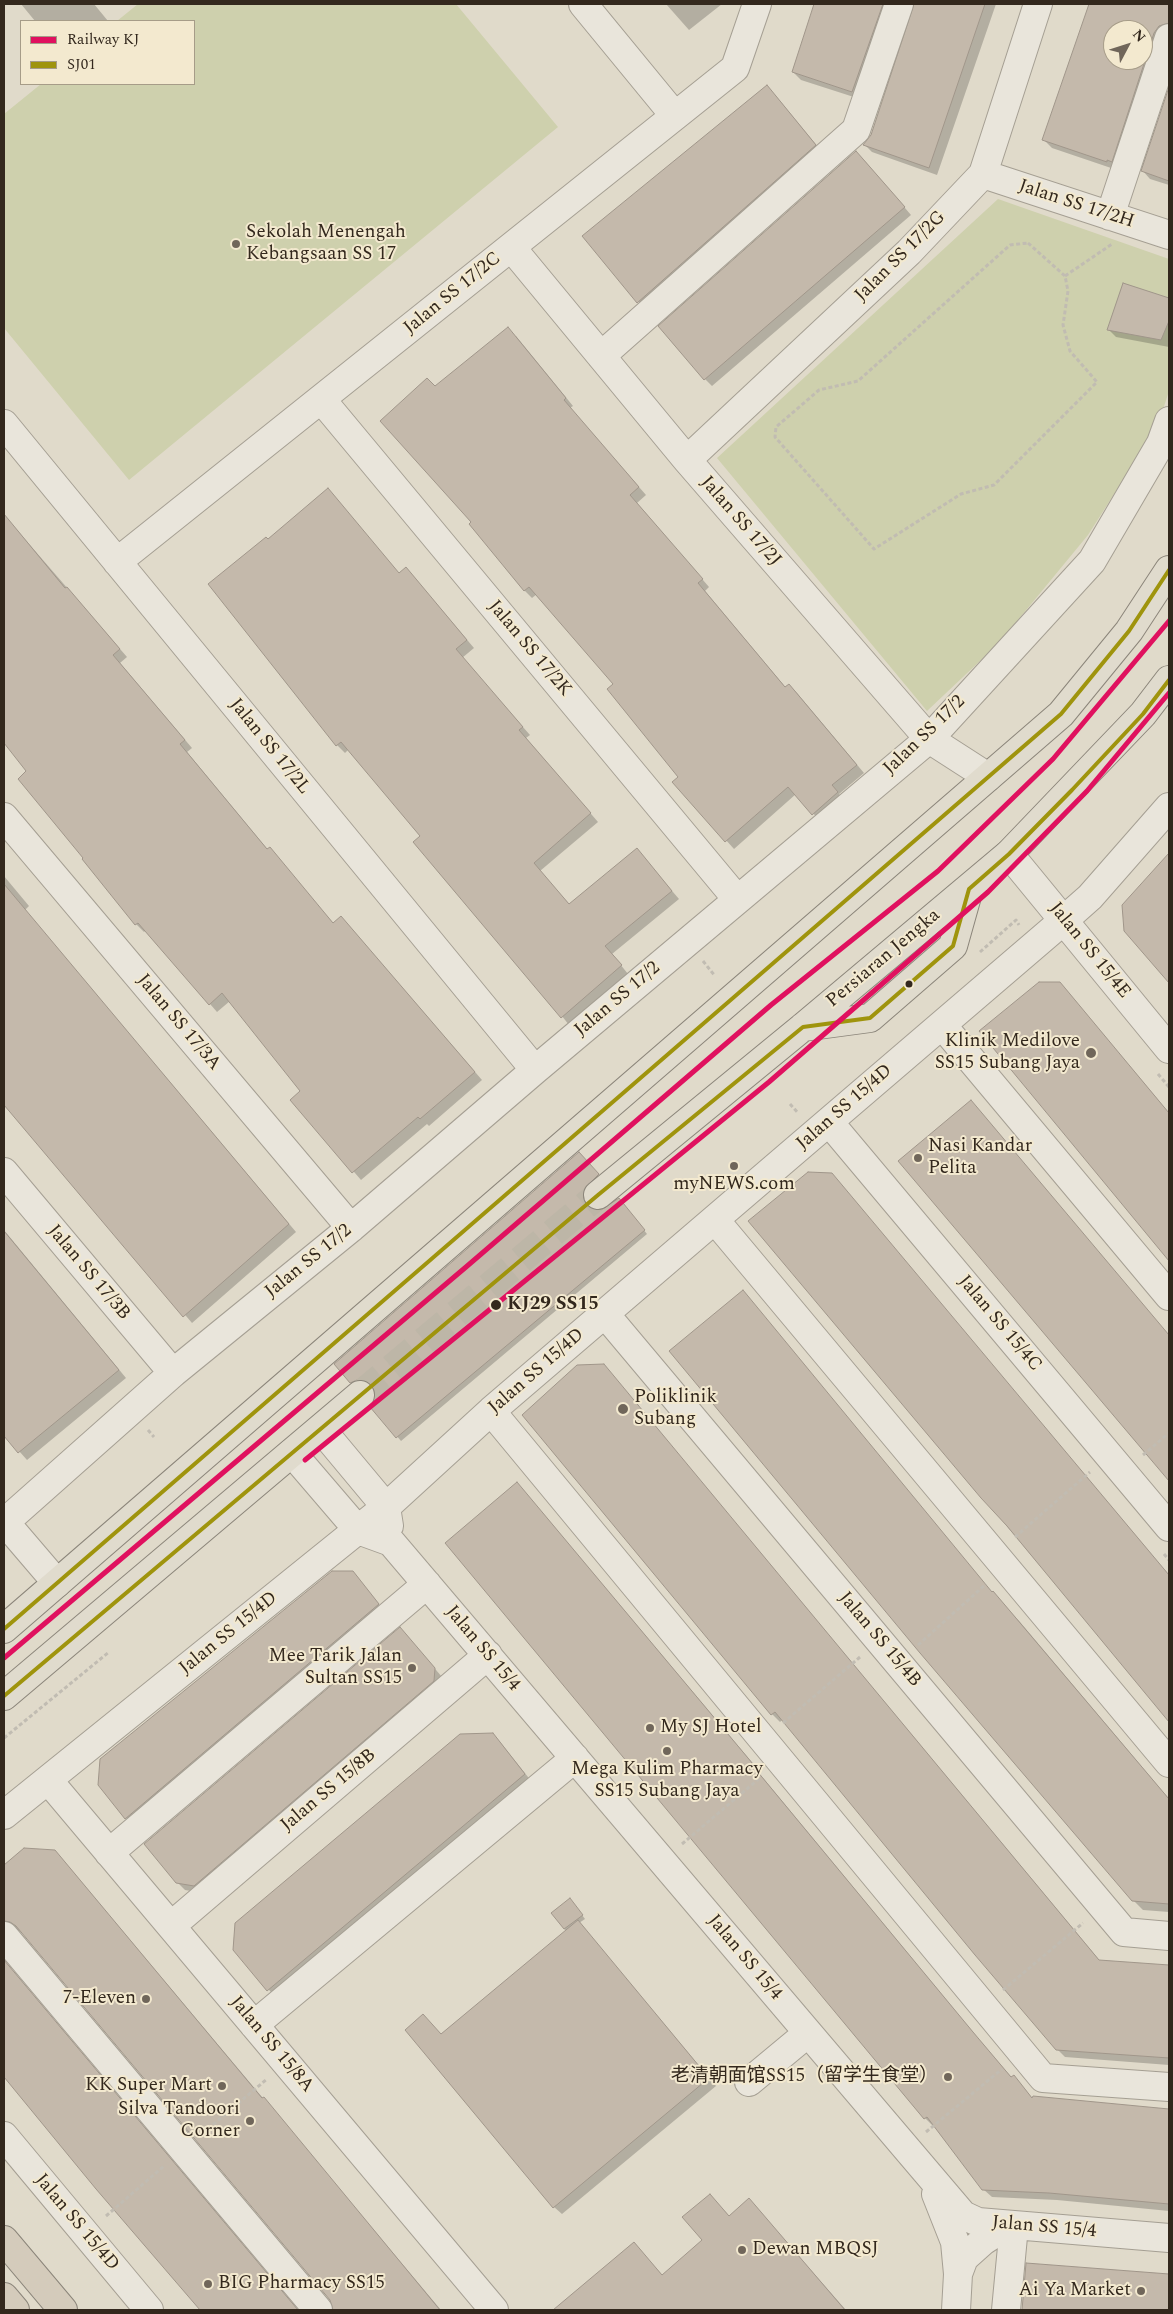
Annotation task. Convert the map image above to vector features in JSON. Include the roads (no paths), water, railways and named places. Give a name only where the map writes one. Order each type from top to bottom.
[{"type":"highway","points":[[4,2240],[63,2310]]},
{"type":"highway","points":[[4,2297],[15,2310]]},
{"type":"main road","points":[[4,1629],[1060,714],[1128,630],[1169,570]]},
{"type":"main road","name":"Persiaran Jengka","points":[[598,1195],[803,1027],[1009,854],[1143,714],[1169,680]]},
{"type":"main road","points":[[803,1027],[870,1018],[953,946],[969,889]]},
{"type":"main road","points":[[4,1696],[360,1395]]},
{"type":"street","points":[[582,4],[675,116]]},
{"type":"street","name":"Jalan SS 17/2C","points":[[118,562],[735,68],[757,4]]},
{"type":"street","points":[[601,356],[856,130],[898,4]]},
{"type":"street","name":"Jalan SS 17/2G","points":[[687,460],[908,252],[983,174],[1038,4]]},
{"type":"street","points":[[1122,220],[1169,38]]},
{"type":"street","name":"Jalan SS 17/2H","points":[[983,174],[1169,235]]},
{"type":"street","name":"Jalan SS 17/2J","points":[[510,247],[687,460],[929,739],[988,777]]},
{"type":"street","name":"Jalan SS 17/2K","points":[[321,399],[737,900]]},
{"type":"street","name":"Jalan SS 17/2","points":[[4,1522],[173,1373],[351,1228],[535,1070],[929,739],[1092,561],[1161,442],[1169,421]]},
{"type":"street","name":"Jalan SS 17/2L","points":[[4,424],[535,1070]]},
{"type":"street","name":"Jalan SS 15/4D","points":[[4,1815],[386,1507],[491,1412],[1090,897],[1169,808]]},
{"type":"street","name":"Jalan SS 17/3A","points":[[4,817],[351,1228]]},
{"type":"street","name":"Jalan SS 15/4E","points":[[1009,854],[1169,1049]]},
{"type":"street","points":[[942,1025],[1169,1296]]},
{"type":"street","name":"Jalan SS 15/4C","points":[[829,1122],[1169,1527]]},
{"type":"street","name":"Jalan SS 17/3B","points":[[4,1172],[173,1373]]},
{"type":"street","points":[[715,1220],[1169,1763]]},
{"type":"street","name":"Jalan SS 15/4B","points":[[605,1314],[1124,1932],[1169,1936]]},
{"type":"street","points":[[491,1412],[1043,2078],[1169,2087]]},
{"type":"street","points":[[320,1429],[386,1507],[391,1542]]},
{"type":"street","name":"Jalan SS 15/4","points":[[292,1453],[358,1530],[391,1542],[963,2215],[978,2222],[1169,2238]]},
{"type":"street","points":[[4,1522],[57,1583]]},
{"type":"street","points":[[109,1853],[427,1584]]},
{"type":"street","name":"Jalan SS 15/8B","points":[[170,1926],[488,1655]]},
{"type":"street","points":[[254,2025],[575,1758]]},
{"type":"street","name":"Jalan SS 15/8A","points":[[48,1780],[254,2025],[485,2307]]},
{"type":"street","points":[[4,1936],[318,2310]]},
{"type":"street","points":[[749,2082],[808,2033]]},
{"type":"street","name":"Jalan SS 15/4D","points":[[4,2136],[149,2310]]},
{"type":"street","points":[[930,2176],[955,2242],[958,2274],[956,2310]]},
{"type":"street","points":[[958,2274],[964,2258],[983,2241],[1011,2225]]},
{"type":"street","points":[[1006,2310],[1011,2225]]},
{"type":"tunnel","points":[[360,1395],[598,1195]]},
{"type":"rail line","name":"KJ","points":[[4,1658],[466,1267],[771,1005],[938,871],[1053,759],[1169,621]]},
{"type":"rail line","name":"KJ","points":[[305,1460],[769,1082],[988,892],[1087,791],[1169,693]]},
{"type":"place","name":"Sekolah Menengah Kebangsaan SS 17","points":[[236,244]]},
{"type":"place","name":"Klinik Medilove SS15 Subang Jaya","points":[[1091,1053]]},
{"type":"place","name":"Nasi Kandar Pelita","points":[[918,1158]]},
{"type":"place","name":"myNEWS.com","points":[[734,1166]]},
{"type":"place","name":"KJ29 SS15","points":[[496,1305]]},
{"type":"place","name":"Poliklinik Subang","points":[[623,1409]]},
{"type":"place","name":"Mee Tarik Jalan Sultan SS15","points":[[412,1668]]},
{"type":"place","name":"My SJ Hotel","points":[[650,1728]]},
{"type":"place","name":"Mega Kulim Pharmacy SS15 Subang Jaya","points":[[667,1751]]},
{"type":"place","name":"7-Eleven","points":[[146,1999]]},
{"type":"place","name":"老清朝面馆SS15（留学生食堂）","points":[[948,2077]]},
{"type":"place","name":"KK Super Mart","points":[[222,2086]]},
{"type":"place","name":"Silva Tandoori Corner","points":[[250,2121]]},
{"type":"place","name":"Dewan MBQSJ","points":[[742,2250]]},
{"type":"place","name":"BIG Pharmacy SS15","points":[[208,2284]]},
{"type":"place","name":"Ai Ya Market","points":[[1141,2291]]}]
